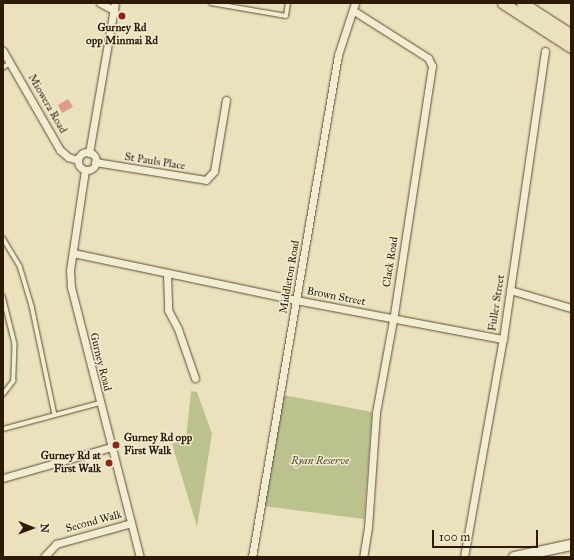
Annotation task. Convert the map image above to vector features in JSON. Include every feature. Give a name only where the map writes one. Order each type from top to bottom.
[{"type":"main road","points":[[503,3],[571,47]]},
{"type":"main road","points":[[522,3],[571,35]]},
{"type":"street","points":[[89,153],[115,7],[100,3]]},
{"type":"street","name":"Middleton Road","points":[[252,557],[338,55],[354,11],[355,3]]},
{"type":"street","name":"Clack Road","points":[[354,11],[428,58],[432,66],[393,320],[376,412],[368,527],[363,557]]},
{"type":"street","name":"Miowera Road","points":[[3,51],[60,150],[68,158],[78,160]]},
{"type":"street","name":"Fuller Street","points":[[464,557],[503,339],[545,51]]},
{"type":"street","name":"St Pauls Place","points":[[95,162],[212,181],[226,100]]},
{"type":"street","points":[[89,153],[95,157],[95,162],[91,169],[85,170],[80,168],[78,160],[80,154],[89,153]]},
{"type":"street","name":"Gurney Road","points":[[85,170],[73,253],[71,287],[140,557]]},
{"type":"street","name":"Brown Street","points":[[73,253],[108,258],[167,274],[297,301],[393,320],[503,339]]},
{"type":"street","points":[[167,274],[168,310],[178,329],[195,378]]},
{"type":"street","points":[[510,290],[571,308]]},
{"type":"street","points":[[3,478],[111,447]]},
{"type":"street","name":"Second Walk","points":[[44,557],[56,544],[131,523]]},
{"type":"street","points":[[517,557],[571,545]]},
{"type":"lane","points":[[211,3],[286,16],[288,3]]},
{"type":"lane","points":[[3,68],[10,63]]},
{"type":"lane","points":[[3,238],[20,266],[30,299],[55,415]]},
{"type":"lane","points":[[3,296],[15,344],[14,381],[3,395]]},
{"type":"lane","points":[[3,429],[100,403]]},
{"type":"green space","points":[[191,391],[197,392],[212,434],[197,527],[172,444],[186,439]]},
{"type":"green space","name":"Ryan Reserve","points":[[283,395],[372,412],[364,519],[263,506]]},
{"type":"building","points":[[68,99],[73,107],[62,113],[58,105]]},
{"type":"place","name":"Gurney Rd opp Minmai Rd","points":[[122,16]]},
{"type":"place","name":"Gurney Rd opp First Walk","points":[[116,445]]},
{"type":"place","name":"Gurney Rd at First Walk","points":[[109,463]]}]
